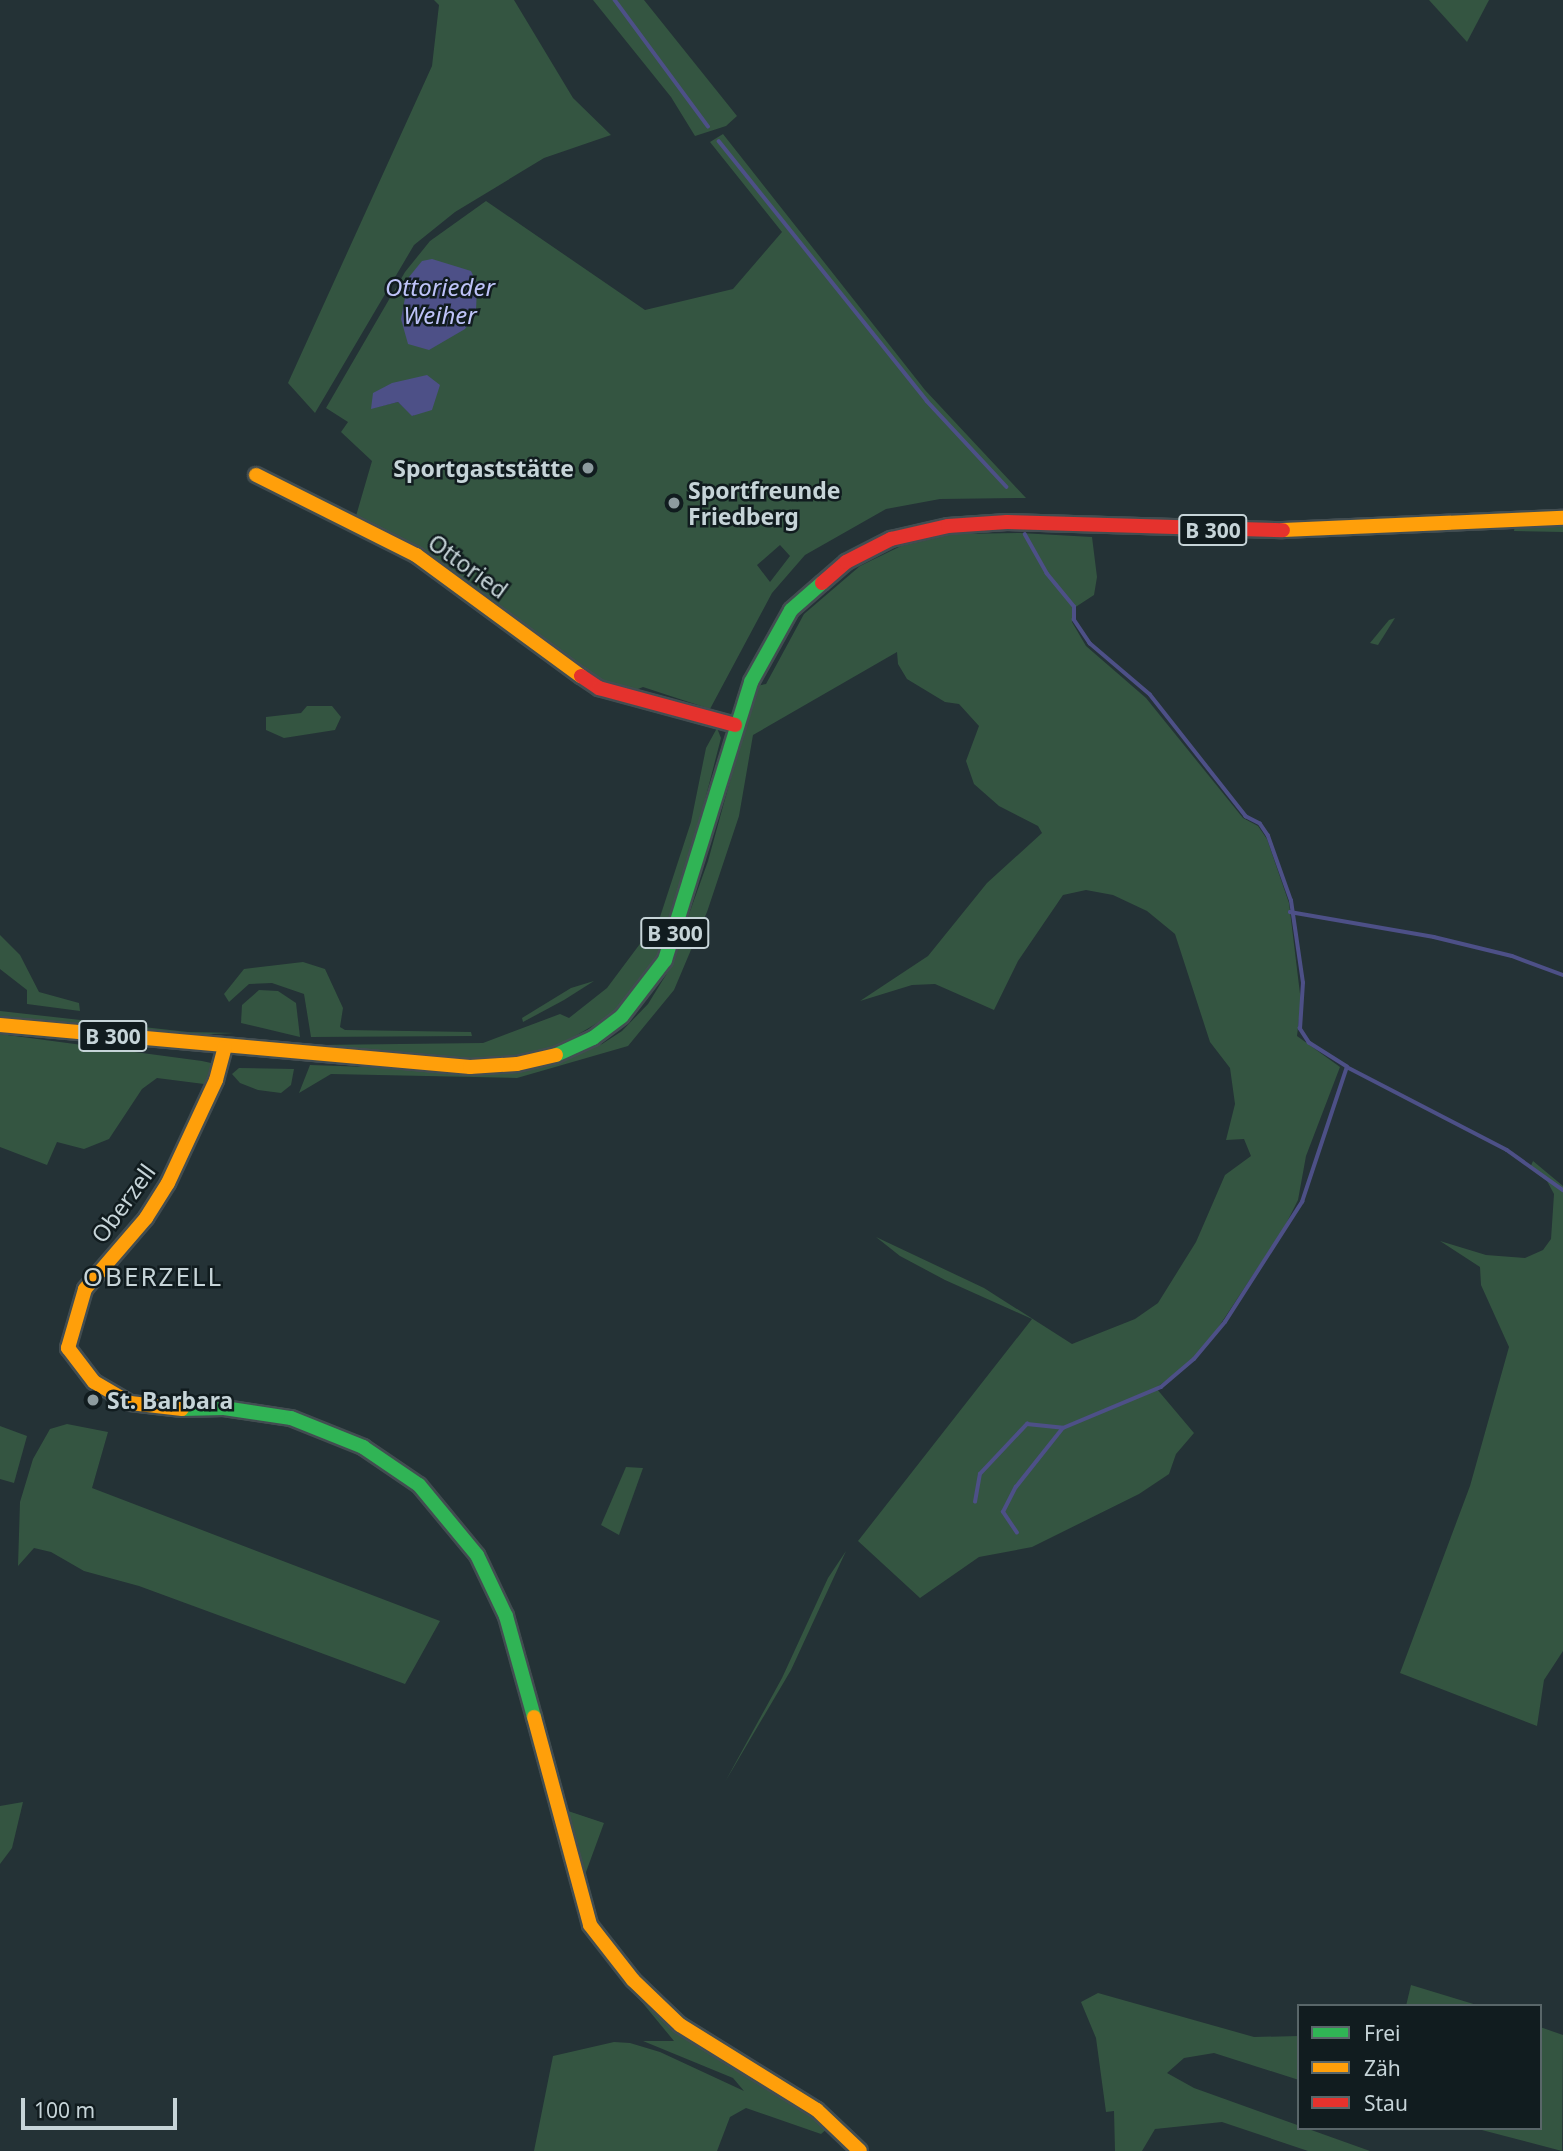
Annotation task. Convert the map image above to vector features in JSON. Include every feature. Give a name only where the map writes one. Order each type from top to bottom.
[{"type":"street","name":"Ottoried","points":[[256,475],[416,555],[579,677],[646,702],[735,725]]},
{"type":"street","name":"B 300","points":[[0,1025],[470,1067],[543,1058],[593,1038],[629,1009],[665,960],[701,856],[735,725],[763,656],[792,610],[846,562],[891,539],[948,526],[1007,522],[1249,531],[1563,517]]},
{"type":"street","name":"Oberzell","points":[[225,1046],[216,1080],[168,1183],[146,1218],[85,1289],[68,1348],[94,1382],[130,1403],[160,1409],[224,1408],[291,1418],[363,1447],[419,1485],[477,1555],[506,1616],[590,1925],[608,1951],[680,2025],[817,2109],[857,2148]]},
{"type":"green space","points":[[434,0],[514,0],[573,98],[611,135],[544,158],[455,212],[414,245],[315,413],[288,383],[432,66],[439,5]]},
{"type":"green space","points":[[593,0],[644,0],[737,116],[726,126],[695,136],[671,97]]},
{"type":"green space","points":[[1429,0],[1489,0],[1467,42]]},
{"type":"green space","points":[[723,134],[925,390],[1026,498],[940,499],[886,509],[805,555],[772,593],[710,709],[643,687],[626,694],[571,668],[452,577],[356,516],[372,461],[341,432],[348,422],[326,408],[405,272],[430,241],[486,201],[645,310],[733,289],[782,232],[710,142]],"holes":[[[440,385],[413,416],[398,402],[372,408]],[[780,545],[790,556],[770,582],[757,565]]]},
{"type":"green space","points":[[1563,523],[1563,532],[1514,531],[1515,525]]},
{"type":"green space","points":[[1020,533],[1092,537],[1097,577],[1094,595],[1074,608],[1072,622],[1086,646],[1146,698],[1243,818],[1258,826],[1267,839],[1289,903],[1301,1002],[1297,1036],[1340,1067],[1306,1156],[1298,1200],[1284,1228],[1212,1337],[1194,1359],[1156,1388],[1194,1433],[1176,1454],[1169,1474],[1139,1494],[1032,1547],[979,1557],[920,1598],[858,1541],[1032,1319],[945,1280],[900,1256],[876,1237],[984,1288],[1072,1344],[1135,1319],[1158,1303],[1196,1242],[1225,1175],[1251,1156],[1244,1139],[1226,1140],[1235,1104],[1230,1068],[1210,1042],[1175,934],[1147,911],[1113,895],[1086,890],[1063,895],[1018,961],[994,1010],[935,984],[912,985],[860,1001],[928,956],[987,883],[1042,833],[1038,826],[999,806],[974,784],[966,761],[979,726],[959,704],[945,702],[907,679],[898,664],[897,652],[753,735],[739,816],[707,912],[674,990],[628,1046],[517,1078],[331,1074],[299,1093],[310,1065],[515,1072],[602,1044],[622,1031],[648,1004],[669,970],[708,861],[756,686],[766,684],[804,614],[860,566],[901,546],[954,534]]},
{"type":"green space","points":[[1395,618],[1378,645],[1370,643],[1389,620]]},
{"type":"green space","points":[[307,706],[332,706],[341,717],[335,730],[284,738],[266,730],[266,717],[301,713]]},
{"type":"green space","points":[[717,728],[721,738],[674,920],[655,964],[616,1012],[555,1048],[516,1056],[470,1060],[318,1045],[483,1043],[560,1014],[569,1018],[607,988],[660,917],[691,822],[706,748]]},
{"type":"green space","points":[[0,935],[20,955],[39,992],[79,1003],[80,1011],[27,1004],[27,990],[0,969]]},
{"type":"green space","points":[[303,962],[325,969],[343,1008],[340,1027],[345,1030],[471,1032],[472,1036],[311,1037],[304,994],[272,983],[249,984],[229,1002],[224,994],[244,969]]},
{"type":"green space","points":[[594,981],[523,1022],[522,1018],[571,988]]},
{"type":"green space","points":[[259,990],[278,991],[296,1003],[300,1037],[241,1023],[242,1005]]},
{"type":"green space","points":[[0,1011],[188,1032],[235,1033],[188,1035],[0,1016]]},
{"type":"green space","points":[[0,1034],[202,1061],[211,1063],[212,1070],[204,1084],[157,1078],[142,1089],[109,1139],[84,1149],[57,1142],[47,1165],[0,1147]]},
{"type":"green space","points":[[239,1068],[294,1069],[291,1085],[281,1093],[258,1090],[240,1083],[232,1074]]},
{"type":"green space","points":[[1533,1161],[1563,1186],[1563,1651],[1544,1680],[1537,1726],[1400,1673],[1470,1486],[1509,1347],[1481,1285],[1480,1267],[1440,1241],[1486,1255],[1525,1258],[1543,1250],[1551,1239],[1554,1194],[1547,1181],[1530,1168]]},
{"type":"green space","points":[[67,1424],[108,1432],[92,1488],[440,1621],[405,1684],[139,1586],[84,1571],[51,1552],[34,1548],[18,1566],[20,1502],[33,1459],[50,1429]]},
{"type":"green space","points":[[0,1426],[27,1436],[14,1483],[0,1479]]},
{"type":"green space","points":[[626,1467],[643,1468],[619,1535],[601,1525]]},
{"type":"green space","points":[[846,1551],[791,1670],[725,1782],[782,1678],[828,1578]]},
{"type":"green space","points":[[23,1802],[12,1848],[0,1864],[0,1806]]},
{"type":"green space","points":[[562,1809],[604,1823],[586,1872],[588,1902]]},
{"type":"green space","points":[[608,1961],[666,2019],[828,2128],[821,2134],[746,2108],[730,2117],[717,2151],[534,2151],[553,2056],[614,2042],[630,2043],[660,2052],[744,2091],[733,2078],[643,2041],[674,2041]]},
{"type":"green space","points":[[1411,1985],[1473,2004],[1406,2004]]},
{"type":"green space","points":[[1098,1993],[1254,2037],[1297,2036],[1297,2079],[1214,2053],[1184,2058],[1167,2073],[1194,2088],[1297,2125],[1297,2130],[1311,2130],[1370,2151],[1308,2151],[1222,2122],[1155,2129],[1142,2151],[1115,2151],[1114,2111],[1106,2112],[1096,2038],[1081,2002]]},
{"type":"green space","points":[[1542,2028],[1563,2035],[1562,2151],[1482,2130],[1542,2130]]},
{"type":"water","name":"Ottorieder Weiher","points":[[432,259],[471,271],[477,284],[476,312],[465,329],[429,350],[408,344],[401,319],[409,277],[422,261]]},
{"type":"water","name":"Ottorieder Weiher","points":[[427,375],[440,385],[432,410],[412,416],[398,402],[371,409],[373,393],[392,383]]},
{"type":"waterway","points":[[615,0],[708,126]]},
{"type":"waterway","points":[[719,141],[927,401],[1007,487]]},
{"type":"waterway","points":[[1017,1533],[1003,1512],[1016,1487],[1063,1428],[1161,1387],[1194,1359],[1225,1322],[1302,1202],[1347,1067],[1309,1043],[1300,1029],[1303,983],[1291,901],[1268,836],[1260,824],[1246,817],[1150,695],[1090,644],[1074,620],[1074,607],[1047,574],[1025,535]]},
{"type":"waterway","points":[[1290,912],[1434,937],[1512,956],[1563,975]]},
{"type":"waterway","points":[[1347,1067],[1507,1150],[1563,1190]]},
{"type":"waterway","points":[[975,1502],[980,1474],[1027,1424],[1063,1428]]},
{"type":"traffic: fast","points":[[556,1055],[593,1038],[622,1016],[665,960],[751,682],[791,610],[822,583]]},
{"type":"traffic: fast","points":[[182,1409],[224,1408],[291,1418],[363,1447],[419,1485],[477,1555],[506,1616],[534,1717]]},
{"type":"traffic: slow","points":[[256,475],[416,555],[581,676]]},
{"type":"traffic: slow","points":[[1283,530],[1563,518]]},
{"type":"traffic: slow","points":[[0,1025],[470,1067],[517,1064],[556,1055]]},
{"type":"traffic: slow","points":[[182,1409],[130,1403],[94,1382],[68,1348],[85,1289],[146,1218],[168,1183],[216,1080],[225,1047]]},
{"type":"traffic: slow","points":[[534,1717],[590,1925],[633,1980],[680,2025],[817,2110],[860,2151]]},
{"type":"traffic: jam","points":[[822,583],[846,562],[891,539],[948,526],[1007,522],[1283,530]]},
{"type":"traffic: jam","points":[[581,676],[599,688],[735,725]]},
{"type":"place","name":"Sportgaststätte","points":[[588,468]]},
{"type":"place","name":"Sportfreunde Friedberg","points":[[674,503]]},
{"type":"place","name":"St. Barbara","points":[[93,1400]]},
{"type":"district","name":"OBERZELL","points":[[153,1277]]}]
